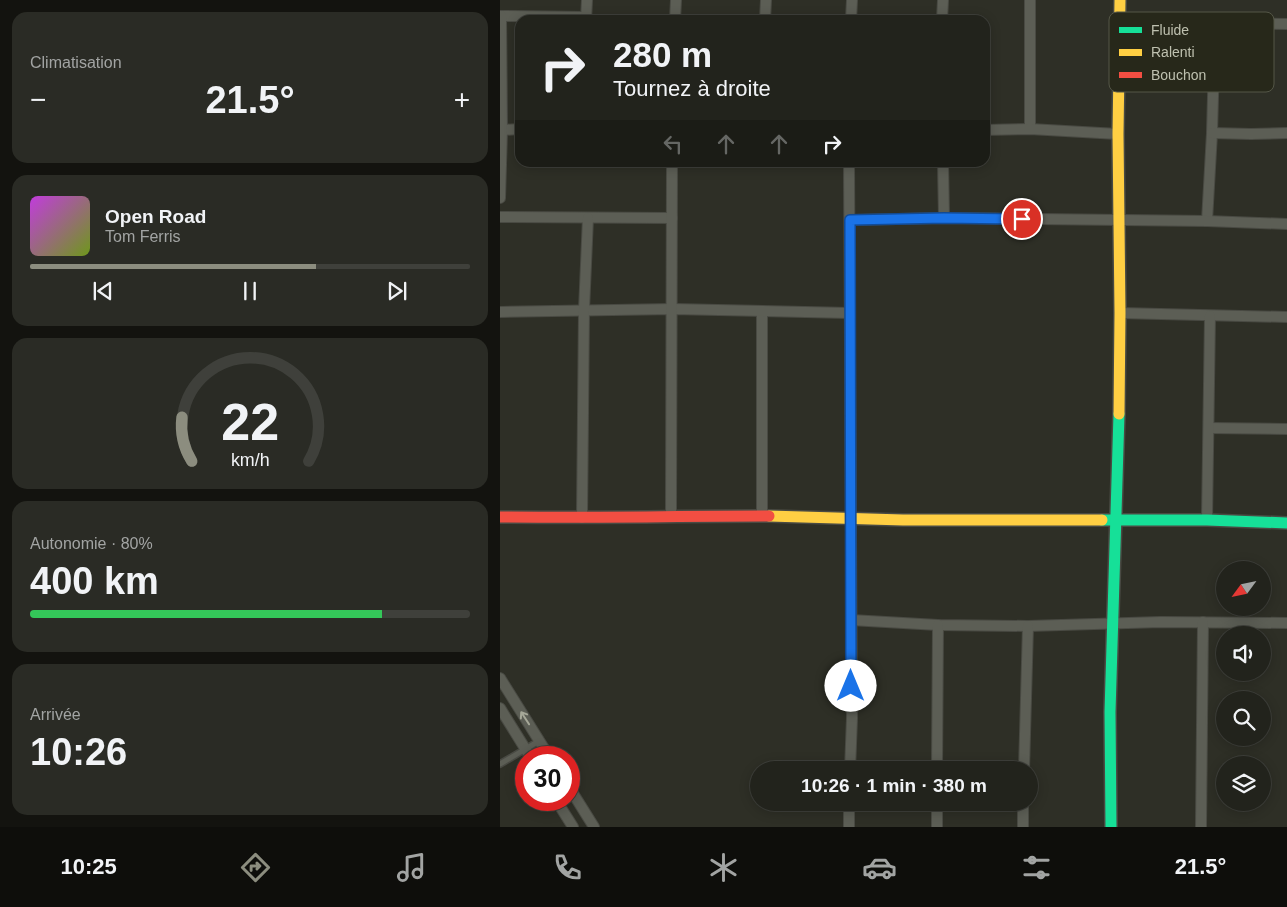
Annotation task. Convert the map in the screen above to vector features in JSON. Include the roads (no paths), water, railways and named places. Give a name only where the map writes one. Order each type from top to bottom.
[{"type":"street","points":[[586,15],[587,0]]},
{"type":"street","points":[[675,15],[676,0]]},
{"type":"street","points":[[765,15],[766,0]]},
{"type":"street","points":[[851,15],[852,0]]},
{"type":"street","points":[[942,15],[943,0]]},
{"type":"street","points":[[1030,0],[1030,129]]},
{"type":"street","points":[[500,198],[502,130],[501,16],[515,16]]},
{"type":"street","points":[[1274,24],[1287,24]]},
{"type":"street","points":[[1111,827],[1110,712],[1119,413],[1119,92]]},
{"type":"street","points":[[1207,221],[1213,92]]},
{"type":"street","points":[[502,130],[515,129]]},
{"type":"street","points":[[990,130],[1030,129],[1118,134]]},
{"type":"street","points":[[1212,133],[1287,133]]},
{"type":"street","points":[[672,167],[672,516]]},
{"type":"street","points":[[849,167],[852,718],[850,761]]},
{"type":"street","points":[[943,167],[944,218]]},
{"type":"street","points":[[500,217],[672,218]]},
{"type":"street","points":[[582,518],[584,310],[588,218]]},
{"type":"street","points":[[850,220],[944,218],[1207,221],[1287,224]]},
{"type":"street","points":[[500,312],[673,309],[849,313]]},
{"type":"street","points":[[762,310],[762,516]]},
{"type":"street","points":[[1120,313],[1287,317]]},
{"type":"street","points":[[1207,520],[1210,316]]},
{"type":"street","points":[[1209,428],[1287,429]]},
{"type":"street","points":[[500,517],[762,516],[903,520],[1207,520],[1287,523]]},
{"type":"street","points":[[851,620],[938,625],[1028,626],[1203,622],[1287,623]]},
{"type":"street","points":[[1201,827],[1203,622]]},
{"type":"street","points":[[938,625],[938,761]]},
{"type":"street","points":[[1024,761],[1028,626]]},
{"type":"street","points":[[500,678],[543,746]]},
{"type":"street","points":[[500,708],[524,746]]},
{"type":"street","points":[[580,805],[594,827]]},
{"type":"street","points":[[563,811],[573,827]]},
{"type":"street","points":[[849,827],[850,811]]},
{"type":"street","points":[[937,811],[937,827]]},
{"type":"street","points":[[1023,811],[1023,827]]},
{"type":"lane","points":[[534,746],[540,740]]},
{"type":"lane","points":[[500,764],[515,758]]}]
